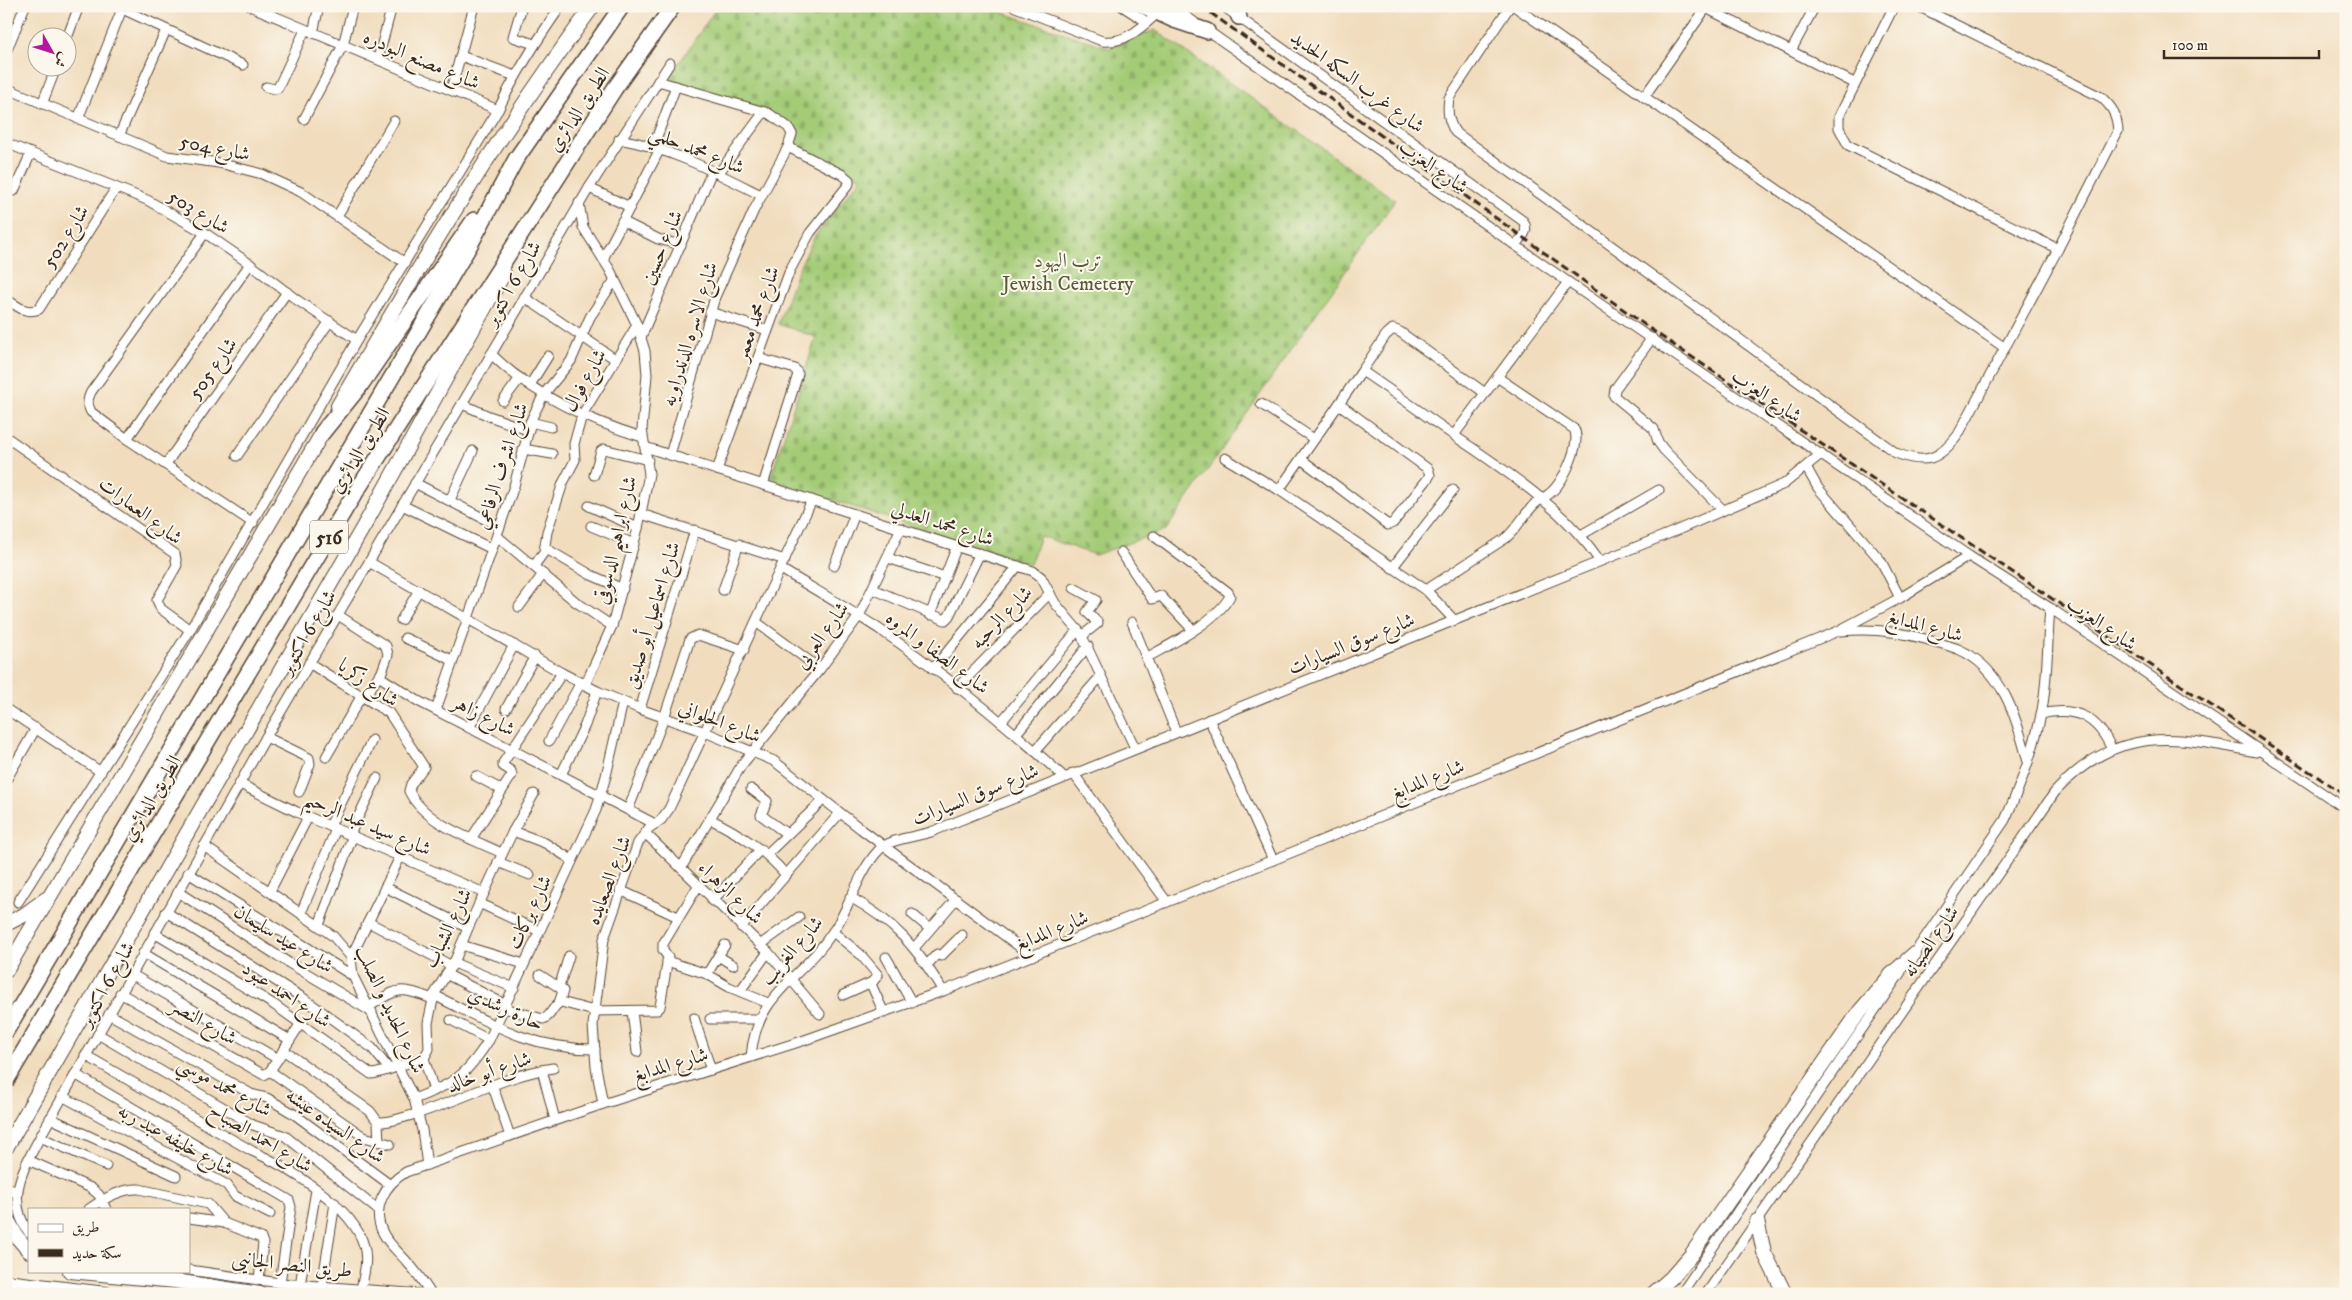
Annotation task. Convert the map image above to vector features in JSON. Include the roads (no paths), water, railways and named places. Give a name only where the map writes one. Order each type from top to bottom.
[{"type":"highway","points":[[7,968],[382,328],[491,151],[593,6]]},
{"type":"highway","name":"الطريق الدائري","points":[[6,1031],[428,316],[516,159],[622,6]]},
{"type":"highway","name":"الطريق الدائري","points":[[6,1081],[347,506],[615,88],[673,6]]},
{"type":"highway","points":[[1157,11],[1207,31]]},
{"type":"highway","points":[[322,433],[360,386],[516,159]]},
{"type":"highway","points":[[6,1148],[369,517],[553,184]]},
{"type":"highway","points":[[6,924],[35,908],[55,889]]},
{"type":"highway","points":[[1653,1294],[1691,1255],[1870,999],[1890,975],[1914,954]]},
{"type":"highway","points":[[6,1217],[17,1237],[28,1250]]},
{"type":"highway","points":[[1757,1220],[1764,1252],[1785,1294]]},
{"type":"highway","points":[[80,1272],[259,1287]]},
{"type":"highway","points":[[6,1282],[106,1294]]},
{"type":"street","points":[[6,52],[25,6]]},
{"type":"street","points":[[70,28],[78,6]]},
{"type":"street","name":"شارع مصنع البودره","points":[[250,6],[271,10],[309,31],[498,110]]},
{"type":"street","points":[[266,87],[275,90],[278,88],[309,31],[319,6]]},
{"type":"street","points":[[304,119],[343,45],[353,6]]},
{"type":"street","points":[[378,59],[392,6]]},
{"type":"street","points":[[451,90],[474,6]]},
{"type":"street","points":[[522,6],[512,36],[534,44]]},
{"type":"street","points":[[18,902],[190,630],[357,340],[498,110],[534,44],[561,6]]},
{"type":"street","points":[[1013,6],[1102,41],[1112,42],[1122,39],[1157,11]]},
{"type":"street","points":[[1122,6],[1157,11]]},
{"type":"street","name":"شارع غرب السكه الحديد","points":[[1223,6],[1237,12],[1523,221],[1526,230],[1516,245]]},
{"type":"street","points":[[1510,6],[1449,98],[1447,110],[1449,122],[1455,132],[1896,452],[1912,460],[1931,458],[1947,450],[1958,435],[2114,143],[2118,131],[2118,118],[2111,106],[2101,98],[1918,6]]},
{"type":"street","points":[[1514,6],[2005,348]]},
{"type":"street","points":[[1791,51],[1815,6]]},
{"type":"street","points":[[1894,6],[1839,117],[1838,128],[1848,145],[2058,248]]},
{"type":"street","points":[[1644,97],[1704,7],[1854,84]]},
{"type":"street","points":[[78,119],[119,8],[243,65]]},
{"type":"street","points":[[119,136],[166,30]]},
{"type":"street","name":"شارع العزب","points":[[1207,31],[1568,282],[1969,556],[2050,608],[2346,809]]},
{"type":"street","points":[[460,56],[515,76]]},
{"type":"street","name":"شارع 6 اكتوبر","points":[[16,1193],[28,1160],[74,1074],[266,737],[579,203],[670,63]]},
{"type":"street","points":[[42,104],[52,78]]},
{"type":"street","points":[[658,81],[772,115],[790,130],[792,138],[788,147]]},
{"type":"street","points":[[603,259],[630,207],[656,148],[676,86]]},
{"type":"street","name":"شارع 504","points":[[6,88],[167,156],[220,164],[262,174],[301,192],[405,264]]},
{"type":"street","name":"شارع حسين","points":[[641,336],[715,172],[764,112]]},
{"type":"street","points":[[337,216],[394,121]]},
{"type":"street","name":"شارع محمد حلمي","points":[[619,139],[656,148],[715,172],[761,195]]},
{"type":"street","name":"شارع 503","points":[[6,143],[147,200],[205,233],[357,340]]},
{"type":"street","name":"شارع محمد معمر","points":[[717,470],[790,270],[802,245],[847,187],[849,180],[843,174],[788,147]]},
{"type":"street","name":"شارع الاسره الدندراويه","points":[[670,455],[710,312],[724,276],[761,195],[788,147]]},
{"type":"street","points":[[14,191],[31,153]]},
{"type":"street","name":"شارع 502","points":[[6,299],[25,311],[39,309],[45,303],[116,188]]},
{"type":"street","points":[[588,188],[630,207]]},
{"type":"street","name":"شارع ابراهيم الدسوقي","points":[[549,741],[583,684],[612,626],[638,528],[649,474],[648,460],[642,437],[647,362],[641,336],[603,259],[583,227],[579,203]]},
{"type":"street","points":[[622,222],[658,238],[681,245]]},
{"type":"street","points":[[205,233],[87,400],[91,412],[127,439],[253,523]]},
{"type":"street","points":[[127,439],[250,264]]},
{"type":"street","name":"شارع اشرف الرفاعي","points":[[436,710],[518,474],[529,426],[544,394],[567,367],[590,317],[614,281]]},
{"type":"street","points":[[1454,435],[1568,282]]},
{"type":"street","name":"شارع 505","points":[[166,464],[287,292]]},
{"type":"street","points":[[524,297],[615,359]]},
{"type":"street","points":[[710,312],[767,330]]},
{"type":"street","points":[[237,456],[330,322]]},
{"type":"street","name":"شارع فوال","points":[[534,566],[545,548],[547,532],[563,483],[575,460],[574,444],[582,414],[636,326]]},
{"type":"street","points":[[1279,490],[1386,335],[1393,329],[1400,332],[1485,393]]},
{"type":"street","points":[[1652,338],[1615,390],[1614,396],[1654,429],[1658,442],[1664,450],[1723,510]]},
{"type":"street","points":[[491,354],[520,378],[544,394],[582,414],[642,437]]},
{"type":"street","points":[[530,385],[548,356]]},
{"type":"street","points":[[758,358],[795,369],[798,374],[763,485]]},
{"type":"street","points":[[1362,371],[1541,499],[1581,535],[1600,561]]},
{"type":"street","points":[[503,401],[520,378]]},
{"type":"street","points":[[1426,590],[1506,538],[1516,529],[1532,506],[1549,494],[1563,477],[1578,441],[1574,429],[1497,378]]},
{"type":"street","points":[[462,404],[489,416],[529,426],[551,427]]},
{"type":"street","points":[[1261,404],[1314,440]]},
{"type":"street","points":[[1301,458],[1388,525],[1393,523],[1426,482],[1430,475],[1428,469],[1339,404]]},
{"type":"street","name":"شارع العمارات","points":[[6,437],[175,554],[177,565],[157,600],[161,609],[190,630]]},
{"type":"street","name":"شارع محمد العدلي","points":[[645,447],[980,553],[1038,574],[1058,607],[1080,633],[1088,646],[1134,748]]},
{"type":"street","points":[[594,476],[601,451],[604,448],[648,460]]},
{"type":"street","points":[[523,450],[552,454]]},
{"type":"street","points":[[450,500],[473,451]]},
{"type":"street","name":"شارع سوق السيارات","points":[[884,846],[931,832],[1723,510],[1784,484],[1822,454]]},
{"type":"street","points":[[1225,458],[1279,490],[1426,590],[1454,620]]},
{"type":"street","points":[[1806,467],[1818,488],[1881,561],[1900,598]]},
{"type":"street","points":[[415,483],[500,527]]},
{"type":"street","points":[[1392,568],[1453,490]]},
{"type":"street","points":[[1581,535],[1659,490]]},
{"type":"street","name":"شارع الصعايده","points":[[603,1104],[594,1049],[594,1011],[603,961],[604,939],[620,890],[634,852],[645,833],[661,820],[669,809],[812,500]]},
{"type":"street","points":[[402,506],[492,549]]},
{"type":"street","points":[[589,506],[638,528]]},
{"type":"street","points":[[641,514],[785,560]]},
{"type":"street","points":[[834,566],[855,514]]},
{"type":"street","points":[[591,526],[634,544]]},
{"type":"street","name":"شارع العربي","points":[[681,868],[752,751],[820,668],[859,616],[901,528]]},
{"type":"street","name":"شارع اسماعيل أبو صديق","points":[[640,709],[696,530]]},
{"type":"street","points":[[497,536],[590,612],[612,626]]},
{"type":"street","points":[[1146,658],[1194,630],[1228,599],[1229,595],[1154,536]]},
{"type":"street","points":[[723,590],[739,544]]},
{"type":"street","points":[[930,615],[957,546]]},
{"type":"street","points":[[545,548],[591,575],[623,588]]},
{"type":"street","points":[[1121,552],[1152,599],[1162,597],[1194,630]]},
{"type":"street","points":[[873,589],[943,621],[948,618],[980,553]]},
{"type":"street","name":"شارع المدابغ","points":[[389,1184],[406,1172],[427,1164],[603,1104],[884,1013],[1032,956],[1836,632],[1900,598],[1969,556]]},
{"type":"street","points":[[888,558],[945,577]]},
{"type":"street","name":"شارع الحلواني","points":[[369,562],[562,673],[597,691],[752,751],[789,771],[840,813],[1032,956]]},
{"type":"street","points":[[933,669],[1018,566]]},
{"type":"street","name":"شارع الصفا و المروه","points":[[781,569],[859,616],[933,669],[1035,751],[1068,775],[1167,902]]},
{"type":"street","points":[[519,607],[543,574]]},
{"type":"street","points":[[1001,722],[1080,633],[1098,623],[1087,612],[1096,600],[1074,588]]},
{"type":"street","points":[[401,620],[419,590]]},
{"type":"street","name":"شارع الرحبه","points":[[957,688],[1050,593]]},
{"type":"street","name":"شارع الصيانه","points":[[1681,1294],[2005,820],[2028,762],[2041,714],[2050,608]]},
{"type":"street","points":[[326,757],[363,696],[379,675],[388,655],[386,646],[338,615]]},
{"type":"street","points":[[756,622],[820,668]]},
{"type":"street","points":[[1132,622],[1176,732]]},
{"type":"street","name":"شارع المدابغ","points":[[1836,632],[1866,629],[1898,632],[1958,649],[1968,655],[1994,678],[2007,698],[2016,720],[2028,762]]},
{"type":"street","points":[[628,810],[664,718],[691,637],[698,635],[744,650]]},
{"type":"street","points":[[406,638],[452,660]]},
{"type":"street","points":[[469,728],[514,644]]},
{"type":"street","points":[[1016,734],[1088,646]]},
{"type":"street","points":[[506,709],[535,656]]},
{"type":"street","name":"شارع زكريا","points":[[309,663],[383,709],[393,718],[422,764],[423,770],[411,784],[409,788],[410,794],[440,823],[502,853]]},
{"type":"street","points":[[471,838],[512,774],[502,765],[562,673]]},
{"type":"street","name":"شارع زاهر","points":[[379,675],[469,728],[561,774],[654,824]]},
{"type":"street","points":[[1035,751],[1101,676]]},
{"type":"street","points":[[561,774],[585,726],[597,691]]},
{"type":"street","name":"شارع بركات","points":[[414,1099],[450,1085],[470,1068],[490,1040],[601,796],[623,702]]},
{"type":"street","points":[[6,709],[101,772]]},
{"type":"street","points":[[2041,714],[2056,710],[2071,711],[2085,716],[2097,725],[2106,737],[2112,750]]},
{"type":"street","points":[[1210,719],[1273,860]]},
{"type":"street","points":[[6,780],[36,728]]},
{"type":"street","points":[[266,737],[309,758],[310,764],[299,792]]},
{"type":"street","name":"شارع الصيانه","points":[[1706,1294],[2055,792],[2081,768],[2112,750],[2140,742],[2171,738],[2202,741],[2261,753]]},
{"type":"street","points":[[301,912],[333,828],[372,740]]},
{"type":"street","points":[[476,776],[502,790]]},
{"type":"street","points":[[319,925],[352,835],[377,778]]},
{"type":"street","name":"شارع سيد عبد الرحيم","points":[[240,784],[308,817],[401,855],[484,892]]},
{"type":"street","points":[[751,789],[767,801],[761,815],[787,834]]},
{"type":"street","name":"شارع الشباب","points":[[424,1058],[429,1049],[428,1023],[434,997],[461,946],[502,853],[534,794]]},
{"type":"street","points":[[712,900],[823,800]]},
{"type":"street","points":[[741,927],[840,813]]},
{"type":"street","points":[[270,891],[308,817]]},
{"type":"street","points":[[710,819],[745,837],[764,852],[786,875]]},
{"type":"street","points":[[513,831],[545,843],[572,860]]},
{"type":"street","name":"شارع الزهراء","points":[[645,833],[712,900],[768,952],[820,1014]]},
{"type":"street","name":"شارع الحديد و الصلب","points":[[204,846],[319,925],[340,943],[351,957],[353,976],[414,1099],[419,1114],[427,1164]]},
{"type":"street","name":"شارع الغريب","points":[[751,1057],[759,1019],[768,1003],[815,956],[833,932],[850,897],[872,860],[884,846]]},
{"type":"street","points":[[351,957],[401,855]]},
{"type":"street","points":[[498,862],[530,875]]},
{"type":"street","points":[[188,873],[353,976]]},
{"type":"street","points":[[559,1003],[564,1002],[594,1011],[655,1011],[659,1008],[668,956],[662,950],[663,944],[698,886]]},
{"type":"street","points":[[385,887],[468,928]]},
{"type":"street","points":[[620,890],[678,917]]},
{"type":"street","name":"شارع عيد سليمان","points":[[178,892],[289,963],[370,1010]]},
{"type":"street","points":[[850,897],[883,918],[915,947],[943,991]]},
{"type":"street","points":[[915,947],[956,899]]},
{"type":"street","points":[[479,903],[539,931]]},
{"type":"street","points":[[166,912],[303,998],[372,1048],[389,1069]]},
{"type":"street","points":[[912,914],[930,929]]},
{"type":"street","points":[[760,945],[799,917]]},
{"type":"street","points":[[368,922],[452,965],[514,988]]},
{"type":"street","points":[[833,932],[860,954],[878,976],[872,982],[843,995]]},
{"type":"street","name":"شارع احمد عبود","points":[[154,933],[228,976],[300,1023],[368,1073],[378,1074],[398,1065]]},
{"type":"street","points":[[927,965],[937,954],[941,956],[962,935]]},
{"type":"street","points":[[707,974],[725,945]]},
{"type":"street","points":[[461,946],[524,964]]},
{"type":"street","points":[[740,991],[768,952]]},
{"type":"street","points":[[143,953],[290,1040]]},
{"type":"street","points":[[560,988],[569,956]]},
{"type":"street","points":[[718,956],[732,965]]},
{"type":"street","points":[[886,957],[912,1003]]},
{"type":"street","points":[[667,962],[707,974],[768,1003]]},
{"type":"street","points":[[131,974],[278,1059]]},
{"type":"street","points":[[446,974],[505,1006],[545,1019],[559,1003],[563,991],[540,976]]},
{"type":"street","points":[[872,982],[884,1013]]},
{"type":"street","name":"حارة رشدي","points":[[370,1010],[388,994],[401,990],[434,997],[514,1035],[543,1044],[566,1048],[594,1049]]},
{"type":"street","name":"شارع النصر","points":[[120,993],[264,1075],[270,1071]]},
{"type":"street","points":[[632,1011],[637,1052]]},
{"type":"street","name":"شارع السيده عيشه","points":[[109,1014],[251,1094],[262,1096],[294,1114],[389,1184]]},
{"type":"street","points":[[694,1018],[711,1070]]},
{"type":"street","points":[[710,1019],[759,1019]]},
{"type":"street","points":[[451,1020],[490,1040]]},
{"type":"street","points":[[300,1023],[270,1071],[364,1137],[390,1144]]},
{"type":"street","name":"شارع محمد موسي","points":[[98,1034],[253,1125],[285,1136],[378,1210]]},
{"type":"street","points":[[283,1050],[370,1111],[378,1122],[379,1142]]},
{"type":"street","name":"شارع احمد الصباح","points":[[85,1055],[252,1151],[269,1158],[335,1203],[355,1226],[365,1248],[362,1288]]},
{"type":"street","points":[[398,1065],[424,1058],[434,1091]]},
{"type":"street","name":"شارع أبو خالد","points":[[378,1122],[386,1122],[419,1114],[542,1070],[553,1068]]},
{"type":"street","points":[[542,1070],[555,1120]]},
{"type":"street","points":[[74,1074],[290,1202],[280,1283]]},
{"type":"street","points":[[493,1087],[510,1136]]},
{"type":"street","name":"شارع خليفه عبد ربه","points":[[62,1096],[227,1185],[235,1196],[270,1214]]},
{"type":"street","points":[[50,1118],[176,1176]]},
{"type":"street","points":[[40,1137],[106,1166]]},
{"type":"street","points":[[28,1160],[91,1188],[105,1208]]},
{"type":"street","points":[[389,1184],[378,1210],[379,1222],[384,1234],[416,1272],[431,1294]]},
{"type":"street","points":[[6,1186],[16,1193],[20,1214],[28,1230]]},
{"type":"street","points":[[90,1208],[101,1200],[131,1189],[139,1189],[208,1204],[224,1223]]},
{"type":"street","points":[[300,1285],[316,1190]]},
{"type":"street","points":[[322,1286],[335,1203]]},
{"type":"street","points":[[190,1218],[224,1223],[261,1238],[263,1243],[259,1287]]},
{"type":"street","name":"طريق النصر الجانيى","points":[[190,1270],[259,1287],[280,1283],[421,1294]]},
{"type":"railway","points":[[1201,6],[1656,333],[2346,796]]},
{"type":"park label","name":"ترب اليهود Jewish Cemetery","points":[[1068,272]]}]
